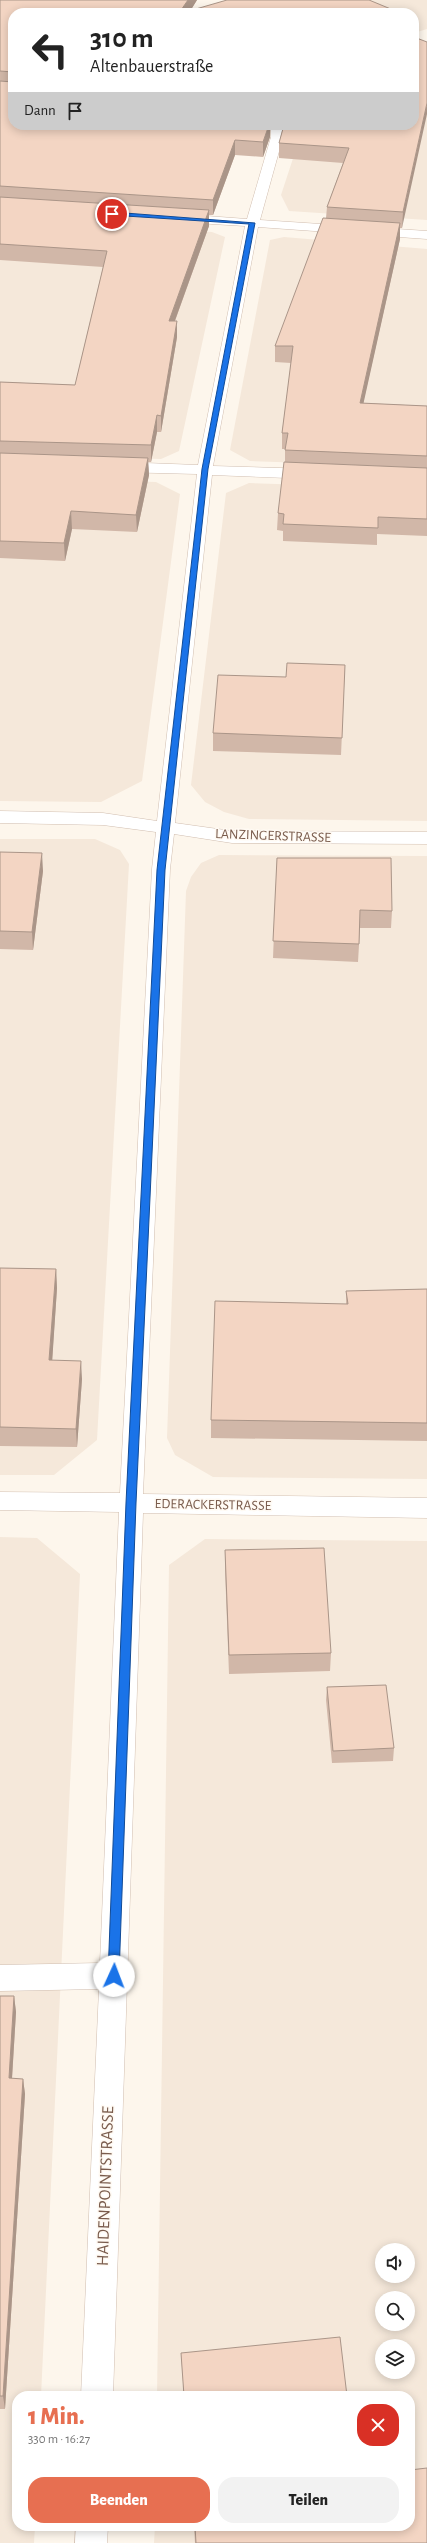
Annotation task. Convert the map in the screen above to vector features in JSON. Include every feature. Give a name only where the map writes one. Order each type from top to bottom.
[{"type":"street","name":"HAIDENPOINTSTRASSE","points":[[97,2391],[131,1503],[160,893],[205,469],[252,223],[277,137],[277,130]]},
{"type":"street","points":[[166,217],[427,235]]},
{"type":"street","points":[[103,466],[332,474]]},
{"type":"street","name":"LANZINGERSTRASSE","points":[[0,817],[103,819],[166,827],[232,838],[427,838]]},
{"type":"street","name":"EDERACKERSTRASSE","points":[[0,1502],[427,1508]]},
{"type":"street","points":[[0,1978],[114,1976]]},
{"type":"street","points":[[91,2543],[92,2531]]},
{"type":"shaded area","points":[[292,0],[427,0],[427,29],[419,31],[419,8],[287,8]]},
{"type":"shaded area","points":[[427,56],[427,220],[289,211],[281,195],[302,130],[419,130],[419,98]]},
{"type":"shaded area","points":[[0,218],[212,232],[225,237],[179,451],[161,459],[0,454]]},
{"type":"shaded area","points":[[284,237],[427,249],[427,467],[250,461],[230,450],[270,240]]},
{"type":"shaded area","points":[[0,478],[156,482],[180,494],[142,781],[101,802],[0,801]]},
{"type":"shaded area","points":[[249,483],[427,489],[427,821],[249,819],[224,812],[205,802],[191,785],[226,493]]},
{"type":"shaded area","points":[[0,839],[95,839],[120,850],[129,864],[97,1440],[54,1475],[0,1475]]},
{"type":"shaded area","points":[[219,855],[427,856],[427,1479],[213,1477],[175,1455],[167,1438],[186,891],[191,877],[201,863]]},
{"type":"shaded area","points":[[0,1537],[37,1538],[80,1574],[41,2391],[12,2391],[12,2531],[35,2531],[34,2543],[0,2543]]},
{"type":"shaded area","points":[[205,1539],[427,1541],[427,2543],[154,2543],[155,2531],[415,2531],[415,2391],[157,2391],[169,1565]]},
{"type":"building","points":[[0,0],[188,0],[182,8],[8,8],[8,72],[0,71]]},
{"type":"building","points":[[227,0],[369,0],[388,8],[199,8]]},
{"type":"building","points":[[419,39],[427,42],[427,103],[403,212],[327,207],[349,148],[279,143],[283,130],[419,130]]},
{"type":"building","points":[[0,81],[8,82],[8,130],[267,130],[263,142],[235,140],[213,200],[0,186]]},
{"type":"building","points":[[0,197],[209,210],[169,321],[177,321],[161,416],[157,415],[151,445],[0,441],[0,382],[75,385],[107,251],[0,244]]},
{"type":"building","points":[[323,218],[400,223],[360,403],[427,406],[427,456],[285,450],[288,433],[282,433],[293,346],[275,346]]},
{"type":"building","points":[[0,453],[148,458],[136,515],[71,511],[64,543],[0,541]]},
{"type":"building","points":[[284,462],[427,468],[427,519],[378,517],[378,528],[283,524],[284,514],[278,513]]},
{"type":"building","points":[[287,663],[345,665],[342,738],[213,733],[218,675],[286,677]]},
{"type":"building","points":[[0,852],[42,853],[32,932],[0,931]]},
{"type":"building","points":[[277,858],[391,858],[392,911],[360,910],[359,944],[273,941]]},
{"type":"building","points":[[0,1268],[56,1269],[49,1360],[81,1361],[76,1429],[0,1427]]},
{"type":"building","points":[[427,1289],[427,1423],[211,1420],[215,1301],[348,1304],[346,1291]]},
{"type":"building","points":[[324,1548],[331,1653],[229,1655],[225,1550]]},
{"type":"building","points":[[386,1685],[394,1748],[333,1751],[327,1687]]},
{"type":"building","points":[[0,1996],[14,1996],[9,2078],[23,2079],[3,2396],[0,2396]]},
{"type":"building","points":[[340,2337],[346,2391],[184,2391],[181,2353]]},
{"type":"building","points":[[427,2468],[427,2543],[196,2543],[195,2531],[415,2531],[415,2469]]},
{"type":"route","points":[[112,214],[252,223],[205,469],[161,870],[131,1503],[114,1976]]}]
